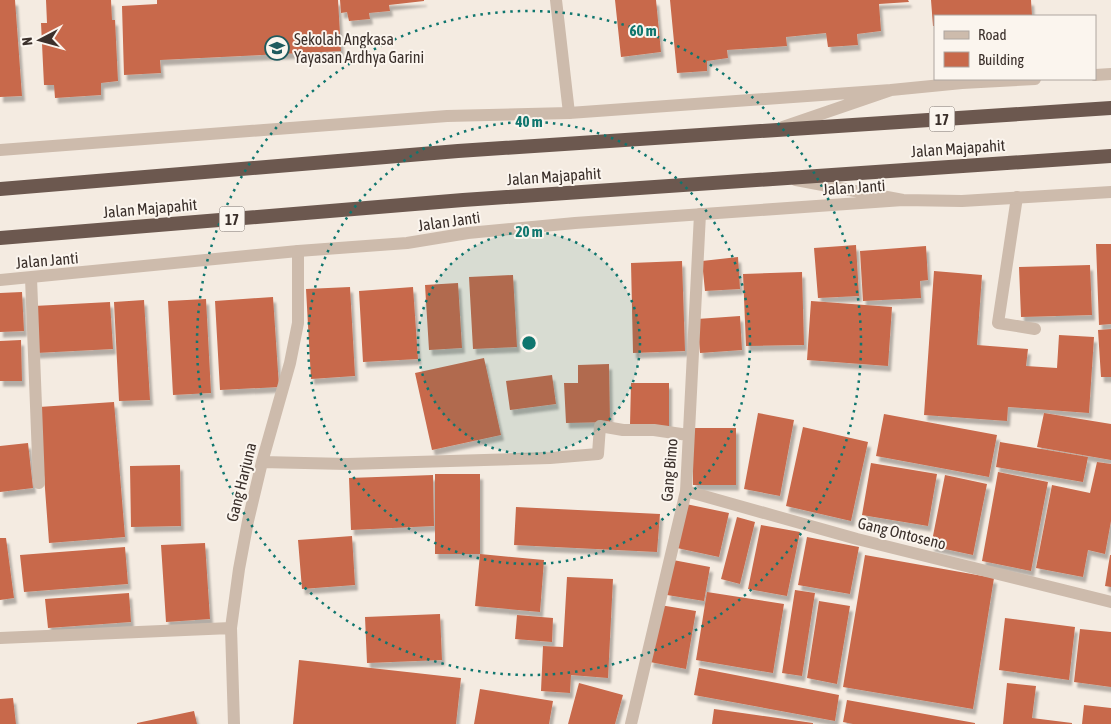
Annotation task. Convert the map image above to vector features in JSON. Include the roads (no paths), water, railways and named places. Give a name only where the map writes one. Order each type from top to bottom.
[{"type":"highway","name":"Jalan Majapahit","points":[[0,189],[458,150],[1111,108]]},
{"type":"highway","name":"Jalan Majapahit","points":[[0,238],[463,200],[1111,156]]},
{"type":"street","points":[[556,0],[569,112]]},
{"type":"street","points":[[1096,75],[1111,74]]},
{"type":"street","points":[[0,150],[447,116],[569,112],[1020,80]]},
{"type":"street","points":[[774,130],[891,90]]},
{"type":"street","points":[[780,178],[903,200],[962,201],[1111,192]]},
{"type":"street","points":[[1017,198],[998,324],[1035,330]]},
{"type":"street","name":"Jalan Janti","points":[[0,280],[298,251],[407,243],[468,233],[575,223],[903,200]]},
{"type":"street","name":"Gang Bimo","points":[[631,724],[686,491],[700,214]]},
{"type":"street","name":"Gang Harjuna","points":[[234,724],[231,628],[248,522],[262,462],[290,364],[298,323],[298,251]]},
{"type":"street","points":[[31,278],[39,483]]},
{"type":"street","points":[[262,462],[347,464],[550,458],[598,454],[600,426],[623,430],[654,430],[688,435]]},
{"type":"street","name":"Gang Ontoseno","points":[[686,491],[857,539],[1111,602]]},
{"type":"street","points":[[0,638],[231,628]]},
{"type":"place","name":"Sekolah Angkasa Yayasan Ardhya Garini","points":[[277,48]]}]
